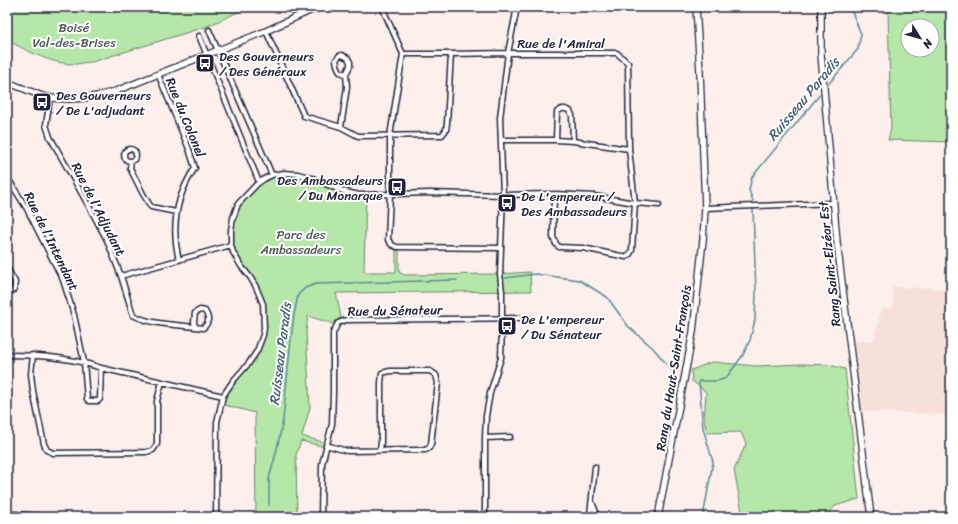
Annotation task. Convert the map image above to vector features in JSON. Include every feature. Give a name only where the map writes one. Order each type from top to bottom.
[{"type":"street","points":[[7,82],[50,98],[97,96],[116,91],[266,31],[318,7]]},
{"type":"street","points":[[382,7],[403,54],[390,136],[388,240],[397,248],[501,248]]},
{"type":"street","points":[[485,517],[484,438],[486,416],[490,393],[501,358],[502,292],[500,274],[503,195],[500,118],[508,53],[517,7]]},
{"type":"street","name":"Rang du Haut-Saint-François","points":[[658,517],[693,332],[703,240],[705,208],[696,7]]},
{"type":"street","name":"Rang Saint-Elzéar Est","points":[[821,7],[821,54],[837,242],[871,517]]},
{"type":"street","points":[[208,30],[272,175]]},
{"type":"street","points":[[266,31],[304,116],[341,127],[358,136],[442,135],[446,130],[447,123],[451,54]]},
{"type":"street","points":[[199,36],[259,182]]},
{"type":"street","name":"Rue de l'Amiral","points":[[403,54],[617,53],[628,63],[629,149],[635,203],[632,250],[630,254],[626,258],[583,248],[559,247],[553,237],[554,194]]},
{"type":"street","points":[[341,127],[347,87],[346,74],[350,66],[348,58],[342,55],[336,60],[337,65],[340,72],[346,74]]},
{"type":"street","name":"Rue du Colonel","points":[[158,74],[189,149],[195,168],[180,199],[176,212],[176,247],[179,260]]},
{"type":"street","name":"Rue de l'Adjudant","points":[[50,98],[46,125],[50,137],[92,210],[107,240],[121,276],[133,315],[157,323],[195,326]]},
{"type":"street","points":[[556,140],[557,112],[565,108],[570,111],[572,115],[573,141]]},
{"type":"street","points":[[501,140],[573,141],[629,149]]},
{"type":"street","points":[[130,161],[130,168],[151,207],[176,212]]},
{"type":"street","points":[[216,517],[217,422],[223,396],[233,381],[249,363],[263,335],[264,328],[263,304],[256,287],[241,266],[233,252],[231,245],[233,218],[238,204],[259,182],[272,175],[284,173],[298,174],[312,178],[334,188],[359,195],[390,193],[503,195],[554,194],[594,196],[635,203],[659,205]]},
{"type":"street","name":"Rue de l'Intendant","points":[[7,177],[27,209],[63,280],[74,316],[84,362],[87,399],[89,401],[98,402],[100,399],[101,368]]},
{"type":"street","points":[[705,208],[834,203]]},
{"type":"street","points":[[121,276],[231,245]]},
{"type":"street","points":[[7,268],[14,282],[14,290],[7,293]]},
{"type":"street","points":[[200,310],[205,311],[208,316],[207,325],[203,328],[195,326],[195,313],[200,310]]},
{"type":"street","name":"Rue du Sénateur","points":[[321,517],[322,464],[332,424],[333,333],[338,323],[346,320],[529,318]]},
{"type":"street","points":[[7,355],[33,355],[84,362],[101,368],[223,396]]},
{"type":"street","points":[[33,355],[31,374],[33,391],[44,444],[47,450],[53,453],[146,452],[153,450],[157,444],[157,401],[162,382]]},
{"type":"street","points":[[326,445],[347,451],[425,450],[429,448],[431,444],[438,383],[436,375],[430,371],[390,371],[382,373],[380,450]]},
{"type":"street","points":[[484,438],[510,437]]},
{"type":"street","points":[[592,501],[598,516],[588,516],[592,501],[595,467]]},
{"type":"street","points":[[7,514],[45,517]]},
{"type":"shaded area","points":[[892,287],[951,289],[951,415],[862,411],[852,342],[874,340],[881,310],[893,307]]},
{"type":"green space","name":"Boisé Val-des-Brises","points":[[7,7],[249,7],[208,26],[92,62],[68,64],[49,60],[7,40]]},
{"type":"green space","points":[[887,7],[951,7],[951,142],[888,140],[891,128]]},
{"type":"green space","name":"Parc des Ambassadeurs","points":[[298,174],[334,188],[366,194],[365,272],[396,272],[396,249],[399,250],[399,272],[404,275],[500,274],[530,272],[531,291],[336,293],[341,317],[333,324],[308,316],[306,331],[310,407],[302,436],[326,443],[325,447],[301,441],[296,455],[297,517],[256,517],[255,413],[221,404],[223,396],[249,363],[263,335],[263,304],[256,286],[233,252],[231,230],[238,204],[259,182],[272,175]]},
{"type":"green space","points":[[712,362],[756,366],[802,364],[829,365],[845,369],[859,499],[835,506],[826,517],[743,517],[734,470],[746,444],[741,432],[707,433],[704,420],[706,392],[692,381],[691,370]]},
{"type":"waterway","name":"Ruisseau Paradis","points":[[826,87],[858,49],[861,34],[850,7]]},
{"type":"waterway","name":"Ruisseau Paradis","points":[[753,201],[749,190],[752,177],[822,92]]},
{"type":"waterway","name":"Ruisseau Paradis","points":[[703,517],[713,462],[703,428],[699,381],[717,381],[726,378],[743,355],[750,340],[755,320],[756,293],[753,209]]},
{"type":"waterway","name":"Ruisseau Paradis","points":[[505,278],[536,274],[579,280],[607,297],[628,326],[653,348],[674,373]]},
{"type":"waterway","name":"Ruisseau Paradis","points":[[269,505],[269,479],[283,420],[290,348],[298,295],[305,288],[316,284],[457,280]]},
{"type":"place","name":"Des Gouverneurs / Des Généraux","points":[[205,63]]},
{"type":"place","name":"Des Gouverneurs / De L'adjudant","points":[[42,102]]},
{"type":"place","name":"Des Ambassadeurs / Du Monarque","points":[[397,187]]},
{"type":"place","name":"De L'empereur / Des Ambassadeurs","points":[[507,203]]},
{"type":"place","name":"De L'empereur / Du Sénateur","points":[[507,326]]}]
